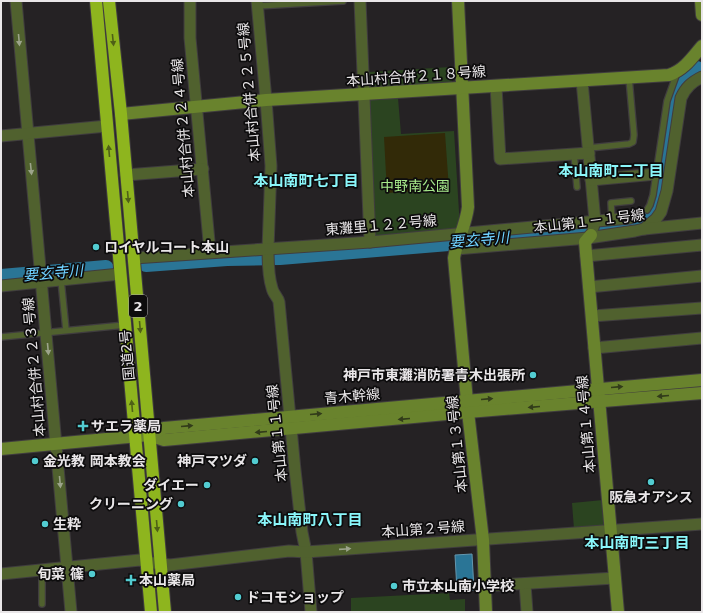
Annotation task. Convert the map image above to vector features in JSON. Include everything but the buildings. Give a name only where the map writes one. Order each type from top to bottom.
[{"type":"highway","name":"国道2号","points":[[96,1],[151,612]]},
{"type":"highway","name":"国道2号","points":[[109,1],[121,114],[165,612]]},
{"type":"street","name":"本山村合併２２３号線","points":[[16,1],[72,612]]},
{"type":"street","name":"本山村合併２２４号線","points":[[190,1],[190,38],[210,252]]},
{"type":"street","points":[[360,1],[370,242]]},
{"type":"street","name":"本山第１３号線","points":[[458,1],[468,207],[467,216],[454,258],[467,407],[483,540],[486,612]]},
{"type":"street","points":[[701,1],[702,15]]},
{"type":"street","name":"本山村合併２２５号線","points":[[257,4],[271,166],[268,255]]},
{"type":"street","points":[[677,72],[688,63],[702,46]]},
{"type":"street","name":"本山村合併２１８号線","points":[[121,114],[266,100],[629,78],[669,75],[677,72]]},
{"type":"street","points":[[644,229],[656,219],[661,212],[666,191],[681,98],[686,88],[694,81],[702,77]]},
{"type":"street","points":[[582,81],[592,180],[592,229]]},
{"type":"street","points":[[496,86],[500,159],[574,154],[589,150]]},
{"type":"street","points":[[1,136],[107,126]]},
{"type":"street","points":[[126,175],[203,169]]},
{"type":"street","points":[[592,180],[656,174]]},
{"type":"street","name":"東灘里１２２号線","points":[[134,258],[210,252],[268,255],[370,242],[461,234],[592,229],[612,220],[630,218]]},
{"type":"street","name":"本山第１－１号線","points":[[456,249],[592,229],[635,231],[702,223]]},
{"type":"street","name":"本山第１４号線","points":[[592,229],[585,242],[618,612]]},
{"type":"street","points":[[586,256],[702,245]]},
{"type":"street","name":"本山第１１号線","points":[[268,255],[272,290],[279,302],[311,612]]},
{"type":"street","points":[[1,286],[120,274]]},
{"type":"street","points":[[589,286],[702,276]]},
{"type":"street","points":[[592,316],[702,308]]},
{"type":"street","points":[[594,348],[702,338]]},
{"type":"street","name":"青木幹線","points":[[149,435],[164,440],[291,429],[598,389],[702,380]]},
{"type":"street","name":"青木幹線","points":[[1,449],[149,435],[164,428],[290,417],[600,401],[702,393]]},
{"type":"street","name":"本山第２号線","points":[[1,574],[140,560],[170,565],[289,550],[306,552],[702,524]]},
{"type":"street","points":[[485,586],[616,578]]},
{"type":"street","points":[[525,584],[527,612]]},
{"type":"lane","points":[[257,4],[343,1]]},
{"type":"lane","points":[[647,210],[653,195],[667,101],[677,72]]},
{"type":"lane","points":[[589,150],[629,144],[632,142],[634,135],[629,78]]},
{"type":"lane","points":[[574,154],[577,187]]},
{"type":"lane","points":[[612,220],[611,203],[631,201]]},
{"type":"lane","points":[[61,280],[66,330]]},
{"type":"lane","points":[[1,337],[125,325]]},
{"type":"lane","points":[[42,570],[42,604]]},
{"type":"green space","points":[[451,67],[452,83],[369,89],[368,72]]},
{"type":"green space","name":"中野南公園","points":[[398,98],[401,134],[454,131],[460,228],[374,237],[369,100]]},
{"type":"green space","points":[[603,500],[605,522],[601,528],[574,529],[572,503]]},
{"type":"green space","points":[[449,593],[450,600],[465,599],[465,612],[351,612],[351,598]]},
{"type":"sand","points":[[445,133],[449,189],[387,193],[384,137]]},
{"type":"water","points":[[472,554],[474,590],[457,591],[455,555]]},
{"type":"waterway","name":"要玄寺川","points":[[146,264],[227,258],[280,257],[582,232],[637,225],[653,213],[665,168],[670,123],[680,87],[697,69]]},
{"type":"waterway","name":"要玄寺川","points":[[1,277],[106,268]]},
{"type":"place","name":"ロイヤルコート本山","points":[[96,247]]},
{"type":"place","name":"神戸市東灘消防署青木出張所","points":[[533,375]]},
{"type":"place","name":"サエラ薬局","points":[[83,426]]},
{"type":"place","name":"金光教 岡本教会","points":[[35,461]]},
{"type":"place","name":"神戸マツダ","points":[[255,461]]},
{"type":"place","name":"阪急オアシス","points":[[651,482]]},
{"type":"place","name":"ダイエー","points":[[207,485]]},
{"type":"place","name":"クリーニング","points":[[181,504]]},
{"type":"place","name":"生粋","points":[[45,524]]},
{"type":"place","name":"旬菜 篠","points":[[92,574]]},
{"type":"place","name":"本山薬局","points":[[131,580]]},
{"type":"place","name":"市立本山南小学校","points":[[394,586]]},
{"type":"place","name":"ドコモショップ","points":[[238,597]]},
{"type":"district","name":"本山南町二丁目","points":[[611,171]]},
{"type":"district","name":"本山南町七丁目","points":[[306,181]]},
{"type":"district","name":"本山南町八丁目","points":[[310,520]]},
{"type":"district","name":"本山南町三丁目","points":[[637,543]]}]
